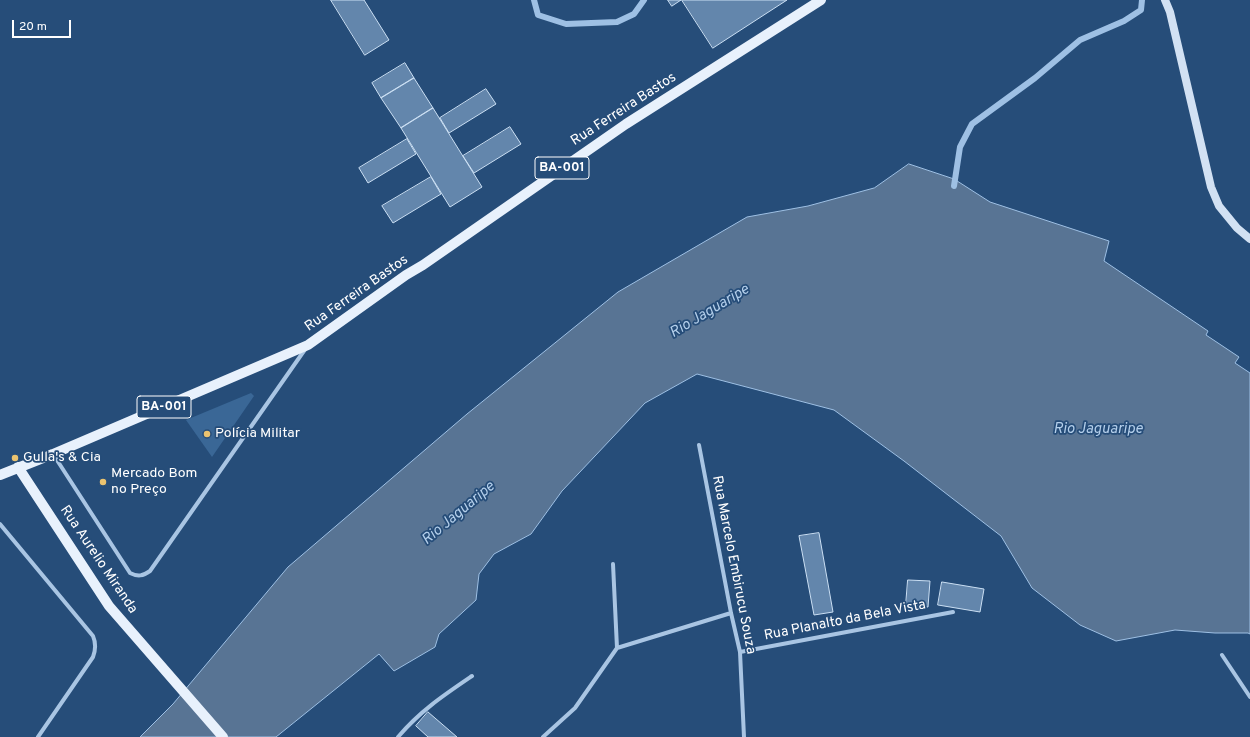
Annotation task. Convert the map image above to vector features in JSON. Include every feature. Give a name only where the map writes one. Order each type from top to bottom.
[{"type":"main road","name":"Rua Ferreira Bastos","points":[[308,345],[406,274],[423,265],[626,124],[821,0]]},
{"type":"main road","name":"BA-001","points":[[18,467],[53,454],[308,345]]},
{"type":"main road","points":[[0,474],[18,467]]},
{"type":"main road","name":"Rua Aurelio Miranda","points":[[18,467],[109,606],[223,737]]},
{"type":"street","points":[[1165,0],[1170,12],[1211,187],[1219,206],[1236,228],[1250,239]]},
{"type":"street","points":[[53,454],[130,573],[139,576],[144,575],[150,571],[308,345]]},
{"type":"street","name":"Rua Marcelo Embirucu Souza","points":[[699,445],[731,613],[740,652],[744,737]]},
{"type":"street","points":[[0,524],[93,636],[96,645],[93,657],[38,737]]},
{"type":"street","points":[[544,737],[576,708],[617,648],[613,564]]},
{"type":"street","name":"Rua Planalto da Bela Vista","points":[[740,652],[953,612]]},
{"type":"street","points":[[617,648],[731,613]]},
{"type":"street","points":[[1222,655],[1250,697]]},
{"type":"street","points":[[398,737],[417,716],[472,676]]},
{"type":"shaded area","points":[[251,393],[254,396],[212,457],[186,420]]},
{"type":"water","name":"Rio Jaguaripe","points":[[909,164],[954,179],[990,202],[1109,241],[1104,261],[1208,331],[1206,335],[1239,357],[1235,363],[1250,373],[1250,634],[1175,630],[1116,641],[1080,625],[1032,588],[1001,536],[904,461],[834,410],[697,374],[645,403],[562,491],[531,534],[494,554],[479,574],[476,600],[439,634],[435,647],[394,671],[379,654],[276,737],[140,737],[173,704],[288,567],[467,414],[618,292],[747,217],[808,206],[874,188]]},
{"type":"building","points":[[331,0],[364,0],[389,40],[365,55]]},
{"type":"building","points":[[668,0],[681,0],[672,6]]},
{"type":"building","points":[[682,0],[787,0],[713,48]]},
{"type":"building","points":[[405,63],[414,78],[381,98],[372,83]]},
{"type":"building","points":[[414,78],[433,108],[401,128],[381,98]]},
{"type":"building","points":[[486,89],[496,104],[449,133],[440,118]]},
{"type":"building","points":[[433,108],[482,187],[450,207],[401,128]]},
{"type":"building","points":[[510,127],[521,144],[474,173],[463,156]]},
{"type":"building","points":[[407,139],[416,154],[368,183],[359,168]]},
{"type":"building","points":[[431,177],[441,194],[393,223],[382,206]]},
{"type":"building","points":[[819,533],[833,612],[814,615],[799,536]]},
{"type":"building","points":[[908,580],[930,581],[928,607],[906,605]]},
{"type":"building","points":[[942,582],[984,589],[980,612],[938,605]]},
{"type":"building","points":[[428,712],[457,737],[428,737],[416,726]]},
{"type":"waterway","points":[[534,0],[538,15],[566,24],[617,22],[634,14],[644,0]]},
{"type":"waterway","points":[[954,186],[960,147],[972,124],[1035,78],[1080,40],[1124,21],[1141,10],[1142,0]]},
{"type":"place","name":"Polícia Militar","points":[[207,434]]},
{"type":"place","name":"Gulla's & Cia","points":[[15,458]]},
{"type":"place","name":"Mercado Bom no Preço","points":[[103,482]]}]
